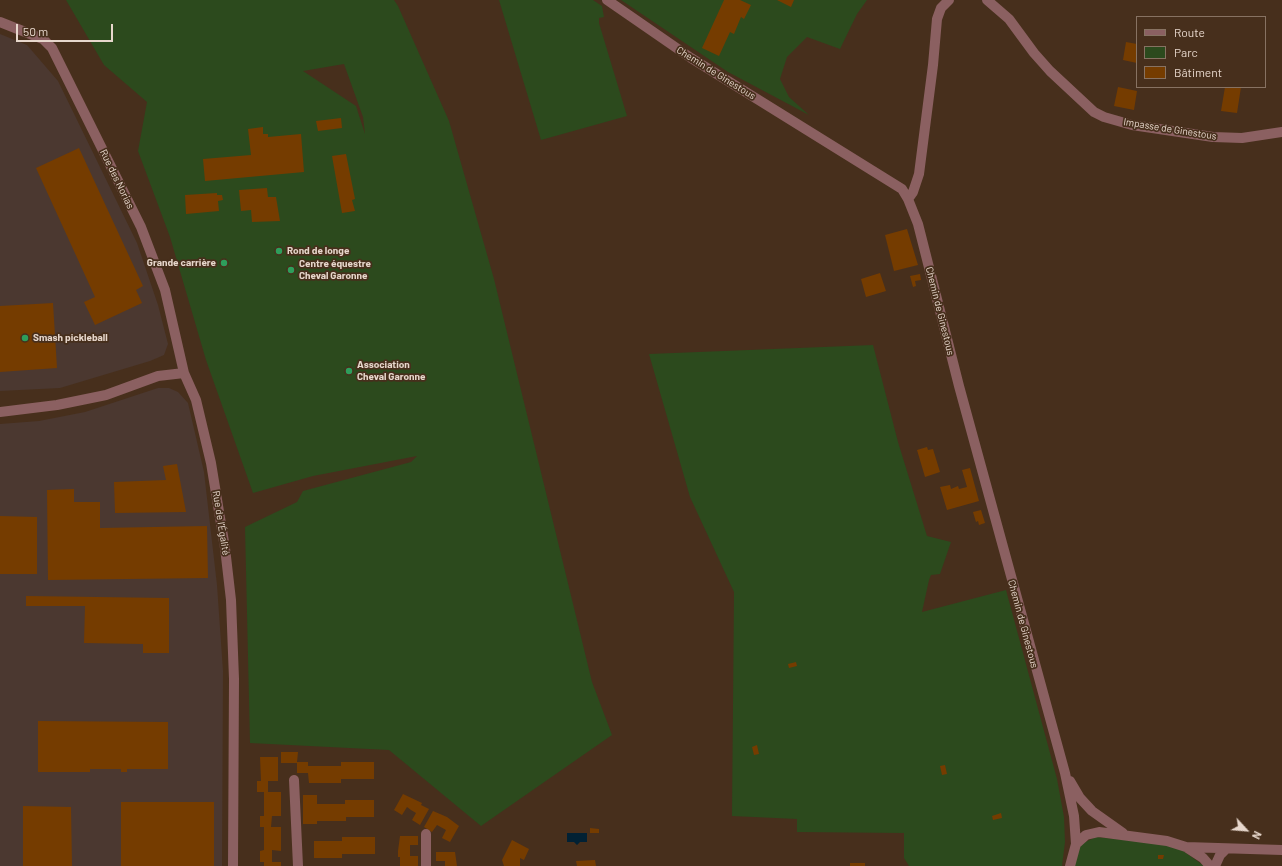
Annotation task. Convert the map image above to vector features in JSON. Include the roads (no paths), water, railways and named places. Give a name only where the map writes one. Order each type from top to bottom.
[{"type":"street","name":"Chemin de Ginestous","points":[[607,0],[691,58],[902,189],[908,200],[918,224],[959,386],[1065,773],[1074,816],[1076,844],[1070,866]]},
{"type":"street","points":[[908,200],[913,192],[921,161],[937,19],[941,8],[949,0]]},
{"type":"street","name":"Impasse de Ginestous","points":[[987,0],[1009,19],[1034,53],[1050,71],[1094,112],[1104,117],[1132,125],[1213,137],[1242,138],[1282,132]]},
{"type":"street","name":"Rue des Norias","points":[[0,22],[43,39],[52,48],[141,227],[165,290],[184,373]]},
{"type":"street","points":[[0,412],[57,405],[106,395],[158,376],[184,373]]},
{"type":"street","name":"Rue de l'Égalité","points":[[184,373],[196,400],[211,463],[226,548],[232,600],[234,679],[233,866]]},
{"type":"street","name":"Chemin de Ginestous","points":[[1065,773],[1080,798],[1092,811],[1108,824],[1127,835]]},
{"type":"street","points":[[294,780],[298,866]]},
{"type":"street","name":"Chemin de Ginestous","points":[[1076,844],[1086,835],[1099,832],[1167,841],[1186,847],[1203,858],[1210,866]]},
{"type":"street","points":[[426,834],[426,866]]},
{"type":"street","points":[[1186,847],[1282,850]]},
{"type":"street","points":[[1215,866],[1220,855],[1226,849]]},
{"type":"water","points":[[567,833],[587,833],[587,842],[580,842],[577,845],[574,842],[567,842]]},
{"type":"place","name":"Rond de longe","points":[[279,251]]},
{"type":"place","name":"Grande carrière","points":[[224,263]]},
{"type":"place","name":"Centre équestre Cheval Garonne","points":[[291,270]]},
{"type":"place","name":"Smash pickleball","points":[[25,338]]},
{"type":"place","name":"Association Cheval Garonne","points":[[349,371]]}]
